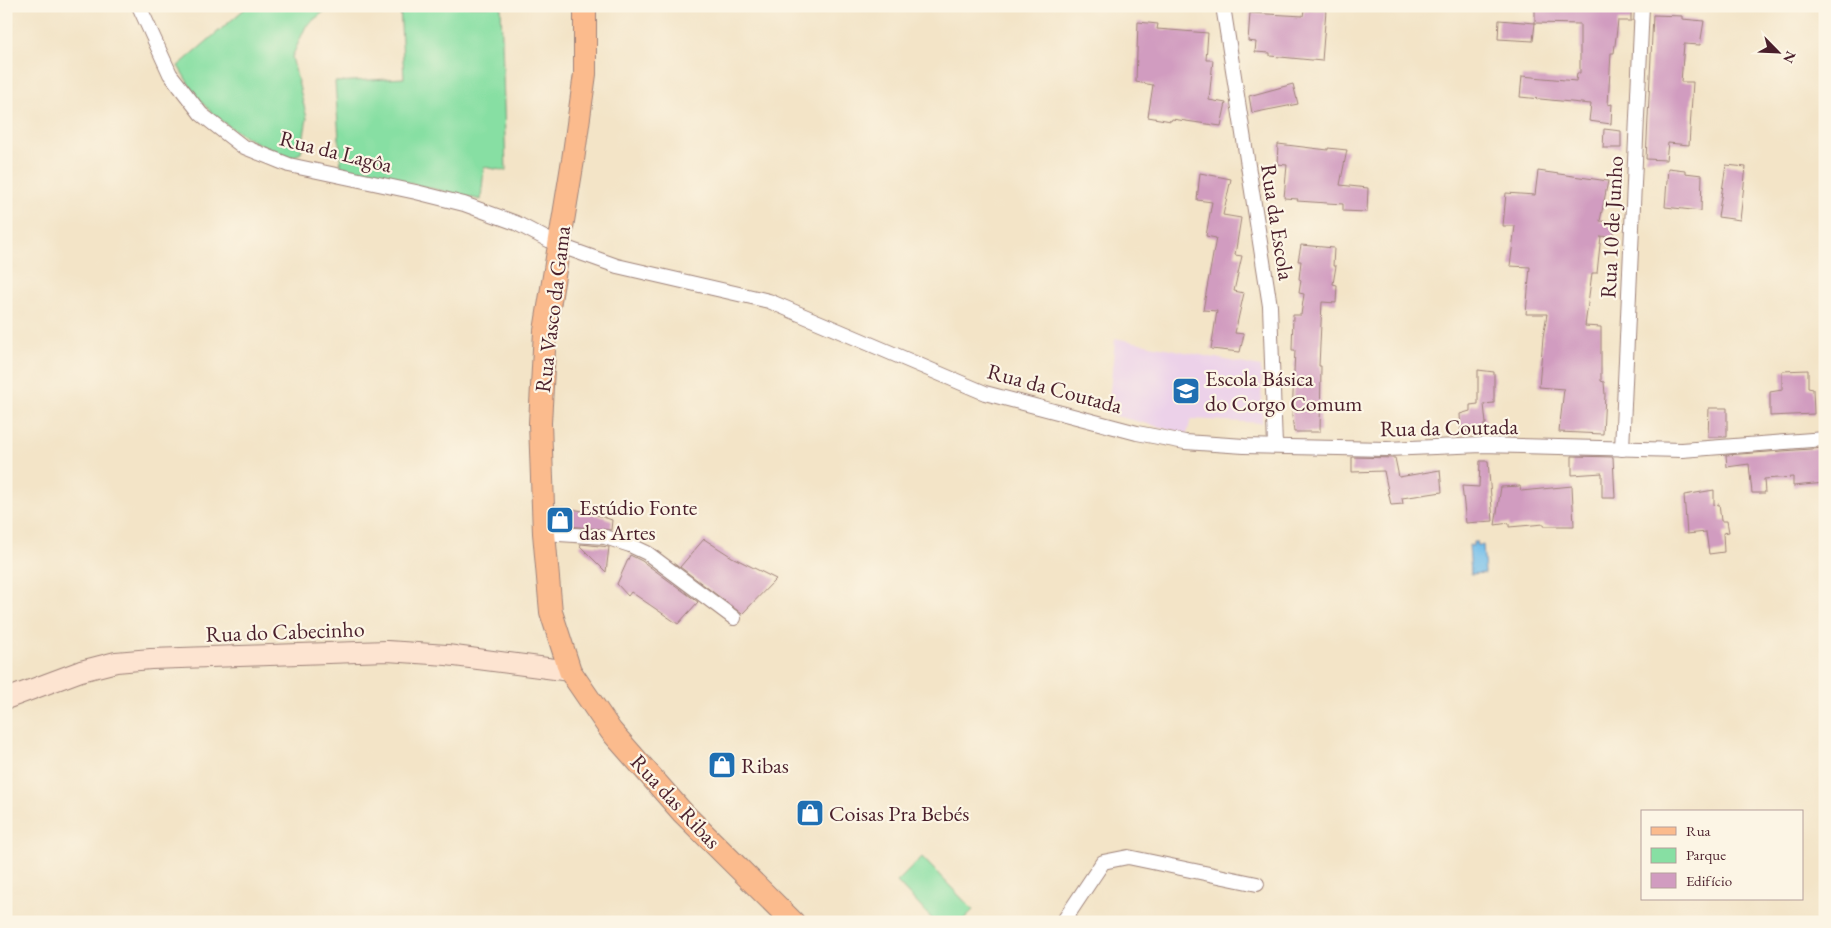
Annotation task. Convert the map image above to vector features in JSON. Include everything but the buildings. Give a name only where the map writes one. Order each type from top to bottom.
[{"type":"main road","name":"Rua Vasco da Gama","points":[[570,671],[552,612],[544,533],[540,423],[545,331],[585,74],[585,6]]},
{"type":"main road","name":"Rua das Ribas","points":[[570,671],[612,731],[683,813],[793,922]]},
{"type":"street","name":"Rua da Lagôa","points":[[139,6],[170,74],[201,114],[242,146],[289,165],[464,204],[516,223],[558,244],[617,266],[769,301]]},
{"type":"street","name":"Rua da Escola","points":[[1223,6],[1270,306],[1275,446]]},
{"type":"street","name":"Rua 10 de Junho","points":[[1622,449],[1642,6]]},
{"type":"street","name":"Rua da Coutada","points":[[769,301],[985,393],[1137,432],[1185,442],[1387,449],[1482,444],[1682,450],[1825,439]]},
{"type":"street","points":[[544,533],[605,537],[630,544],[647,554],[734,618]]},
{"type":"street","name":"Rua do Cabecinho","points":[[6,699],[81,671],[116,662],[151,659],[386,651],[447,655],[570,671]]},
{"type":"street","points":[[1063,922],[1103,862],[1128,857],[1257,884]]},
{"type":"shaded area","name":"Escola Básica do Corgo Comum","points":[[1115,338],[1261,367],[1262,423],[1191,419],[1187,434],[1108,414]]},
{"type":"green space","points":[[248,6],[331,6],[306,26],[292,57],[307,118],[301,153],[290,158],[241,134],[208,109],[199,99],[178,66]]},
{"type":"green space","points":[[400,6],[501,6],[506,171],[484,167],[481,200],[341,167],[335,82],[404,78]]},
{"type":"green space","points":[[922,857],[973,910],[961,922],[935,922],[897,882]]},
{"type":"water","points":[[1473,542],[1477,542],[1476,545],[1483,545],[1485,573],[1471,574],[1469,545],[1473,546]]},
{"type":"place","name":"Escola Básica do Corgo Comum","points":[[1186,391]]},
{"type":"place","name":"Estúdio Fonte das Artes","points":[[560,520]]},
{"type":"place","name":"Ribas","points":[[722,765]]},
{"type":"place","name":"Coisas Pra Bebés","points":[[810,813]]}]
